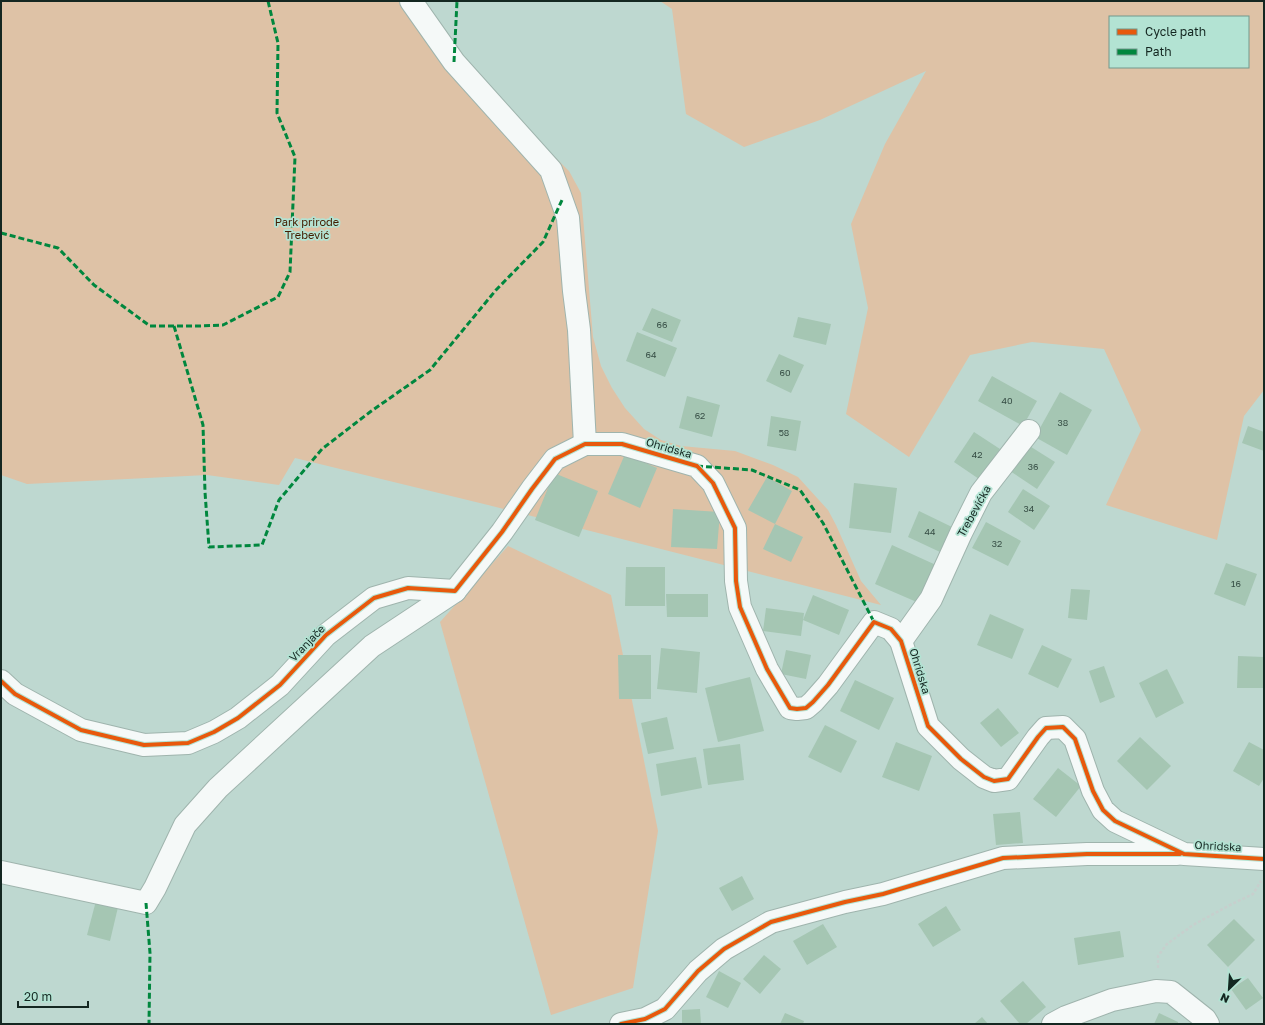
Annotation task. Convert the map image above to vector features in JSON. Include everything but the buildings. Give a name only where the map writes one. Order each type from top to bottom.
[{"type":"street","points":[[1,872],[146,903],[155,888],[185,825],[218,788],[372,646],[455,591],[502,532],[555,459],[585,444],[579,330],[568,218],[551,170],[454,62],[412,1]]},
{"type":"street","name":"Trebevićka","points":[[901,641],[931,599],[960,533],[980,493],[1029,431]]},
{"type":"street","name":"Ohridska","points":[[585,444],[622,444],[697,466],[713,483],[734,528],[736,581],[740,607],[767,669],[790,708],[806,708],[813,702],[828,685],[874,622],[891,629],[901,641],[928,726],[961,759],[984,777],[994,781],[1008,779],[1046,728],[1063,727],[1075,739],[1093,791],[1103,810],[1116,821],[1184,854],[1264,859]]},
{"type":"street","name":"Vranjače","points":[[1,681],[16,694],[81,730],[144,745],[188,743],[214,732],[238,718],[280,685],[326,635],[374,598],[408,588],[455,591]]},
{"type":"street","points":[[621,1024],[645,1019],[666,1009],[698,971],[724,949],[771,922],[845,902],[883,894],[1003,858],[1087,854],[1184,854]]},
{"type":"street","points":[[1053,1024],[1066,1017],[1112,1000],[1156,991],[1171,992],[1208,1024]]},
{"type":"path","points":[[1156,991],[1158,956],[1167,944],[1193,925],[1253,894],[1264,876]]},
{"type":"green space","name":"Park prirode Trebević","points":[[1,1],[418,1],[512,115],[569,171],[581,193],[593,337],[601,366],[612,388],[625,408],[644,429],[661,440],[681,446],[735,451],[773,465],[798,477],[828,510],[861,581],[881,605],[488,505],[295,458],[279,485],[207,475],[27,484],[1,475]]},
{"type":"green space","points":[[660,1],[1264,1],[1264,390],[1244,416],[1217,540],[1106,505],[1141,430],[1104,349],[1032,342],[970,355],[909,457],[846,414],[868,308],[851,224],[885,144],[926,71],[820,120],[744,147],[686,114],[672,9]]},
{"type":"green space","points":[[508,546],[611,595],[658,831],[633,988],[551,1015],[440,622]]},
{"type":"marked path","points":[[1,233],[58,248],[94,285],[150,326],[223,325],[278,297],[290,272],[295,157],[277,113],[278,43],[268,1]]},
{"type":"marked path","points":[[454,62],[457,1]]},
{"type":"marked path","points":[[174,326],[203,425],[205,492],[209,547],[262,545],[279,500],[322,449],[370,412],[430,370],[496,290],[543,242],[562,200]]},
{"type":"marked path","points":[[697,466],[752,470],[800,490],[823,523],[874,622]]},
{"type":"marked path","points":[[146,903],[150,953],[149,1024]]},
{"type":"cycle path","points":[[1,681],[15,694],[81,730],[144,745],[188,743],[214,732],[238,718],[280,685],[326,635],[374,598],[408,588],[455,591],[502,532],[555,459],[585,444],[622,444],[697,466],[713,483],[735,528],[736,581],[740,607],[767,669],[790,708],[806,708],[813,702],[828,685],[874,622],[891,629],[901,641],[928,726],[961,759],[984,777],[994,781],[1008,779],[1046,728],[1063,727],[1075,739],[1093,791],[1103,810],[1115,821],[1184,854],[1264,859]]},
{"type":"cycle path","points":[[621,1024],[645,1019],[665,1009],[698,971],[724,949],[771,922],[845,902],[883,894],[1003,858],[1087,854],[1180,854]]}]
